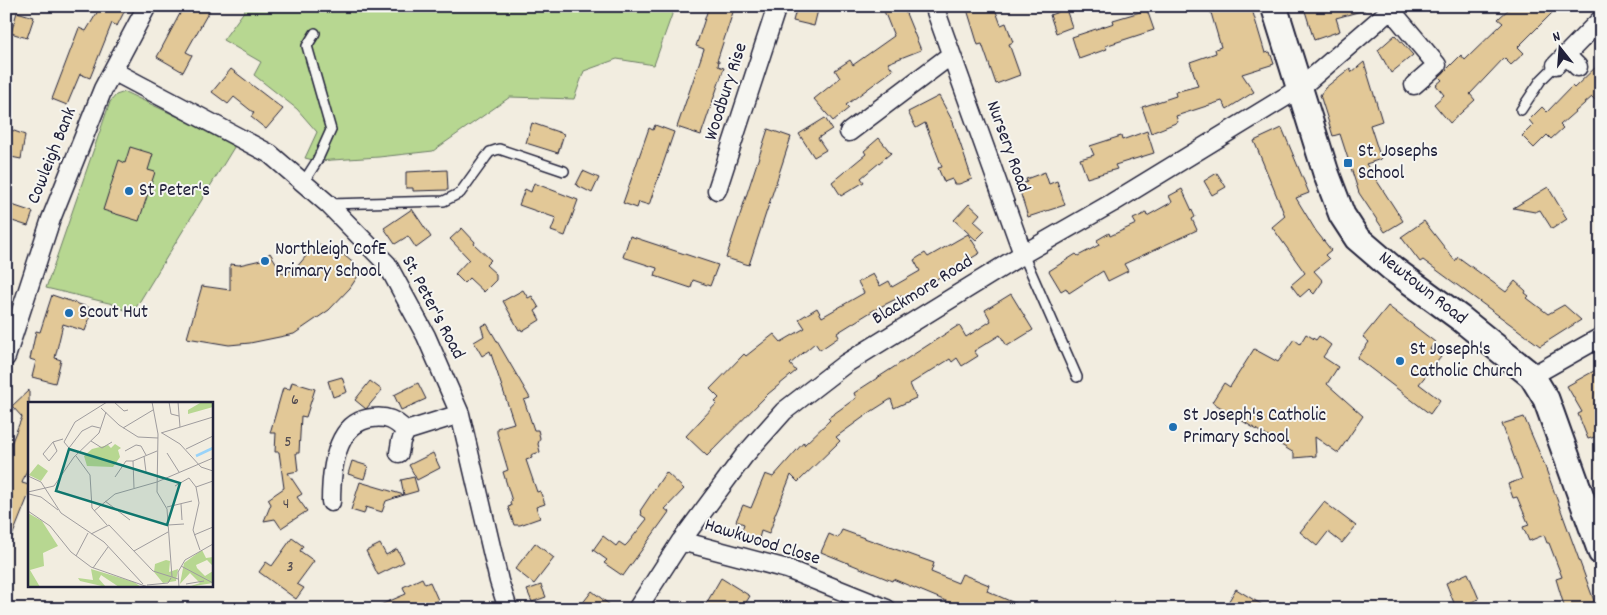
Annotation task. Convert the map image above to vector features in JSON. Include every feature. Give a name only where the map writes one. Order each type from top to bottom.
[{"type":"main road","name":"Newtown Road","points":[[1274,6],[1326,173],[1342,215],[1363,248],[1460,318],[1532,376],[1546,399],[1601,552]]},
{"type":"street","name":"Cowleigh Bank","points":[[6,357],[51,219],[103,89],[147,6]]},
{"type":"street","name":"Woodbury Rise","points":[[717,190],[777,6]]},
{"type":"street","name":"Nursery Road","points":[[934,6],[1023,254]]},
{"type":"street","points":[[1393,8],[1437,65],[1414,85]]},
{"type":"street","name":"Blackmore Road","points":[[637,609],[681,541],[744,456],[784,411],[845,364],[1023,254],[1112,203],[1300,88],[1393,8]]},
{"type":"street","points":[[1567,62],[1601,19]]},
{"type":"street","points":[[850,132],[951,55]]},
{"type":"street","name":"St. Peter's Road","points":[[113,71],[270,154],[328,204],[387,264],[426,336],[460,414],[499,581],[508,609]]},
{"type":"street","points":[[1532,376],[1601,337]]},
{"type":"street","points":[[399,453],[401,441],[406,431],[460,414]]},
{"type":"street","points":[[331,502],[331,475],[336,457],[344,436],[360,419],[382,417],[396,420],[406,431]]},
{"type":"street","name":"Hawkwood Close","points":[[681,541],[787,569],[887,609]]},
{"type":"lane","points":[[303,183],[317,161],[330,130],[307,46],[315,33]]},
{"type":"lane","points":[[1521,110],[1541,80],[1567,62]]},
{"type":"lane","points":[[328,204],[444,201],[460,193],[490,152],[499,149],[564,171]]},
{"type":"lane","points":[[1023,254],[1078,378]]},
{"type":"green space","points":[[248,6],[675,6],[654,65],[617,59],[584,71],[574,99],[510,97],[433,151],[317,161],[305,158],[317,132],[297,109],[254,75],[261,62],[223,40]]},
{"type":"green space","points":[[125,92],[236,144],[132,314],[113,304],[46,288],[110,102],[116,95]]},
{"type":"building","points":[[101,6],[127,6],[117,26],[112,23],[90,78],[80,74],[67,105],[52,99],[79,28],[86,31]]},
{"type":"building","points":[[184,6],[212,6],[186,52],[192,55],[183,72],[157,57]]},
{"type":"building","points":[[709,6],[735,6],[717,61],[719,61],[718,66],[724,68],[701,135],[677,127],[704,49],[696,46]]},
{"type":"building","points":[[797,6],[819,6],[814,26],[793,21]]},
{"type":"building","points":[[882,6],[903,6],[921,50],[888,63],[893,70],[846,105],[849,108],[833,121],[814,99],[840,78],[835,70],[850,60],[853,65],[894,36]]},
{"type":"building","points":[[966,6],[994,6],[1001,25],[1006,23],[1013,42],[1009,44],[1020,75],[996,84],[982,44],[978,45]]},
{"type":"building","points":[[1209,6],[1251,6],[1265,53],[1270,52],[1274,64],[1242,74],[1254,92],[1227,109],[1222,101],[1176,116],[1178,122],[1151,133],[1142,107],[1176,96],[1175,92],[1198,86],[1190,62],[1216,53],[1215,49],[1221,47]]},
{"type":"building","points":[[1321,6],[1364,6],[1365,10],[1336,18],[1340,31],[1314,40],[1305,11]]},
{"type":"building","points":[[1512,6],[1559,6],[1518,47],[1524,53],[1511,65],[1504,58],[1470,94],[1475,100],[1450,123],[1434,104],[1444,95],[1436,85],[1442,80],[1439,77],[1461,55],[1465,60],[1503,23],[1498,19]]},
{"type":"building","points":[[1066,9],[1072,27],[1056,33],[1050,15]]},
{"type":"building","points":[[1147,10],[1154,30],[1105,46],[1107,49],[1079,59],[1072,37],[1114,23],[1113,20]]},
{"type":"building","points":[[17,12],[34,17],[27,38],[11,33]]},
{"type":"building","points":[[1395,35],[1413,55],[1391,73],[1378,50]]},
{"type":"building","points":[[1364,62],[1382,121],[1370,125],[1381,159],[1366,164],[1403,221],[1385,232],[1359,193],[1340,134],[1333,136],[1320,95],[1325,88],[1350,68],[1352,72]]},
{"type":"building","points":[[1601,62],[1601,106],[1592,97],[1560,125],[1563,128],[1551,139],[1547,135],[1534,148],[1522,136],[1533,125],[1529,120],[1542,107],[1547,112],[1572,86],[1574,88]]},
{"type":"building","points":[[231,69],[283,109],[266,129],[251,117],[254,113],[234,97],[228,104],[212,92]]},
{"type":"building","points":[[939,96],[953,122],[972,179],[959,184],[954,184],[952,179],[944,182],[938,168],[942,167],[925,123],[916,128],[908,112]]},
{"type":"building","points":[[825,118],[832,129],[818,138],[826,150],[814,157],[799,134]]},
{"type":"building","points":[[532,123],[564,134],[558,153],[526,143]]},
{"type":"building","points":[[655,125],[674,132],[649,205],[639,202],[637,208],[623,203],[649,128],[653,130]]},
{"type":"building","points":[[6,128],[25,135],[21,159],[6,156]]},
{"type":"building","points":[[1282,128],[1309,193],[1296,198],[1316,231],[1331,250],[1325,255],[1329,259],[1314,271],[1323,281],[1314,294],[1309,289],[1300,297],[1291,285],[1305,273],[1272,227],[1285,216],[1254,141]]},
{"type":"building","points":[[768,129],[791,137],[749,265],[726,258]]},
{"type":"building","points":[[1147,131],[1154,153],[1115,165],[1117,169],[1087,178],[1080,159],[1094,155],[1090,146],[1121,136],[1122,140]]},
{"type":"building","points":[[879,138],[891,153],[861,178],[864,182],[841,196],[832,182],[866,154],[864,151]]},
{"type":"building","name":"St Peter's","points":[[130,147],[153,154],[148,170],[155,172],[139,221],[103,210],[119,160],[125,163]]},
{"type":"building","points":[[447,170],[448,190],[413,191],[413,188],[406,188],[406,172]]},
{"type":"building","points":[[583,171],[599,178],[592,193],[576,185]]},
{"type":"building","points":[[1045,172],[1049,184],[1057,181],[1065,205],[1028,217],[1018,185],[1027,182],[1026,179]]},
{"type":"building","points":[[1217,173],[1226,187],[1212,195],[1204,181]]},
{"type":"building","points":[[534,183],[578,200],[565,236],[551,231],[556,218],[519,205],[525,189],[531,192]]},
{"type":"building","points":[[1548,187],[1567,219],[1552,229],[1540,210],[1535,212],[1513,208]]},
{"type":"building","points":[[1182,189],[1195,217],[1192,219],[1197,230],[1124,264],[1128,271],[1108,281],[1103,271],[1069,293],[1066,288],[1061,291],[1049,271],[1076,254],[1078,256],[1099,245],[1097,240],[1109,233],[1110,236],[1136,224],[1133,219],[1146,213],[1147,216],[1172,202],[1169,196]]},
{"type":"building","points":[[6,203],[33,212],[28,226],[6,219]]},
{"type":"building","points":[[969,204],[980,214],[974,221],[985,231],[976,240],[954,220]]},
{"type":"building","points":[[412,209],[431,237],[416,248],[408,236],[395,244],[384,228]]},
{"type":"building","points":[[1424,221],[1455,261],[1458,257],[1506,292],[1515,281],[1526,291],[1525,293],[1529,296],[1527,298],[1548,314],[1564,305],[1581,320],[1540,346],[1423,260],[1420,262],[1401,237]]},
{"type":"building","points":[[462,228],[475,242],[474,244],[491,260],[486,265],[496,274],[496,280],[484,292],[469,278],[464,283],[455,274],[469,259],[450,239]]},
{"type":"building","points":[[968,234],[980,253],[903,299],[902,296],[874,310],[837,333],[839,337],[820,350],[815,343],[790,364],[796,371],[768,394],[707,456],[686,436],[717,403],[715,402],[719,398],[710,389],[744,354],[746,356],[774,334],[781,342],[805,328],[799,319],[817,308],[822,317],[864,293],[858,282],[873,274],[880,286],[889,281],[892,287],[920,271],[914,260],[925,253],[928,257]]},
{"type":"building","points":[[630,236],[718,265],[710,286],[693,280],[691,288],[655,276],[657,268],[623,257]]},
{"type":"building","points":[[317,243],[332,251],[334,247],[362,270],[350,288],[329,310],[294,334],[250,343],[229,345],[187,338],[202,286],[230,290],[230,264],[239,265],[261,260],[270,253],[283,274],[296,268]]},
{"type":"building","points":[[523,290],[528,298],[532,296],[539,308],[535,311],[540,320],[522,331],[521,329],[519,330],[503,301]]},
{"type":"building","points":[[1011,294],[1033,330],[1007,346],[1000,335],[974,351],[978,356],[962,366],[957,358],[952,362],[950,359],[910,384],[916,398],[894,408],[891,399],[836,437],[840,441],[798,482],[791,475],[769,534],[761,531],[758,542],[740,536],[744,524],[736,521],[743,505],[751,508],[765,474],[773,477],[804,442],[804,445],[830,420],[828,418],[856,398],[854,393],[959,325],[966,337],[991,321],[985,310]]},
{"type":"building","points":[[52,295],[93,309],[85,331],[63,324],[55,358],[61,360],[55,383],[32,377],[36,361],[30,359],[36,331],[40,332]]},
{"type":"building","name":"St Joseph's Catholic Church","points":[[1388,306],[1435,342],[1430,349],[1441,357],[1419,384],[1440,400],[1430,414],[1357,358],[1369,342],[1363,337]]},
{"type":"building","points":[[487,324],[530,398],[524,400],[534,430],[538,430],[540,438],[538,444],[540,452],[531,455],[532,458],[526,460],[537,492],[540,491],[545,504],[536,507],[540,518],[520,525],[514,525],[508,507],[511,506],[510,502],[512,501],[503,472],[508,470],[497,433],[497,428],[514,423],[490,351],[482,356],[474,342],[484,336],[481,326]]},
{"type":"building","points":[[1306,334],[1316,340],[1319,336],[1331,345],[1323,357],[1338,367],[1327,384],[1363,416],[1338,453],[1315,437],[1316,456],[1294,458],[1294,453],[1212,402],[1224,383],[1230,387],[1254,349],[1278,362],[1294,339],[1300,344]]},
{"type":"building","points":[[1601,367],[1601,435],[1588,439],[1578,414],[1582,412],[1567,386]]},
{"type":"building","points":[[342,377],[347,392],[333,397],[328,381]]},
{"type":"building","points":[[370,381],[382,390],[366,409],[355,400]]},
{"type":"building","points":[[292,382],[315,389],[306,417],[301,416],[299,453],[296,453],[298,471],[288,473],[302,494],[297,497],[307,511],[281,528],[275,519],[264,521],[271,504],[268,499],[284,488],[279,452],[275,452],[276,433],[270,433],[283,388],[290,389]]},
{"type":"building","points":[[418,383],[426,399],[401,410],[394,395]]},
{"type":"building","points":[[29,390],[28,468],[22,483],[28,485],[28,496],[7,549],[6,456],[22,417],[12,406]]},
{"type":"building","points":[[1524,417],[1543,461],[1597,609],[1565,609],[1556,579],[1562,577],[1549,543],[1547,543],[1544,535],[1529,541],[1523,527],[1529,525],[1517,497],[1513,498],[1508,484],[1522,479],[1502,424]]},
{"type":"building","points":[[433,453],[440,468],[417,480],[409,465]]},
{"type":"building","points":[[352,461],[368,466],[364,479],[348,474]]},
{"type":"building","points":[[666,472],[684,489],[665,509],[669,512],[623,576],[604,563],[607,560],[593,550],[603,536],[616,546],[619,542],[625,546],[628,543],[647,519],[641,515],[640,511]]},
{"type":"building","points":[[414,477],[418,491],[404,495],[401,480]]},
{"type":"building","points":[[360,482],[404,495],[386,501],[382,512],[366,507],[364,514],[351,510]]},
{"type":"building","points":[[1324,502],[1356,526],[1342,543],[1328,532],[1317,546],[1300,532]]},
{"type":"building","points":[[842,530],[934,563],[931,572],[958,583],[962,574],[989,585],[987,591],[1028,609],[965,609],[821,552],[829,534],[838,538]]},
{"type":"building","points":[[292,538],[303,546],[300,551],[314,561],[297,584],[304,588],[296,599],[259,572],[266,562],[272,566]]},
{"type":"building","points":[[535,543],[554,558],[534,584],[515,569]]},
{"type":"building","points":[[380,544],[386,555],[397,549],[404,562],[378,575],[366,551]]},
{"type":"building","points":[[1468,573],[1479,599],[1456,608],[1446,583]]},
{"type":"building","points":[[422,578],[425,584],[430,582],[438,600],[419,609],[371,609],[406,594],[403,587]]},
{"type":"building","points":[[721,578],[750,596],[742,609],[703,609]]},
{"type":"building","points":[[541,585],[546,597],[532,602],[527,590]]},
{"type":"building","points":[[1236,589],[1269,609],[1224,609]]},
{"type":"building","points":[[592,591],[615,609],[578,609]]},
{"type":"place","name":"St. Josephs School","points":[[1348,163]]},
{"type":"place","name":"St Peter's","points":[[129,191]]},
{"type":"place","name":"Northleigh CofE Primary School","points":[[265,261]]},
{"type":"place","name":"Scout Hut","points":[[69,313]]},
{"type":"place","name":"St Joseph's Catholic Church","points":[[1400,361]]},
{"type":"place","name":"St Joseph's Catholic Primary School","points":[[1173,427]]}]
